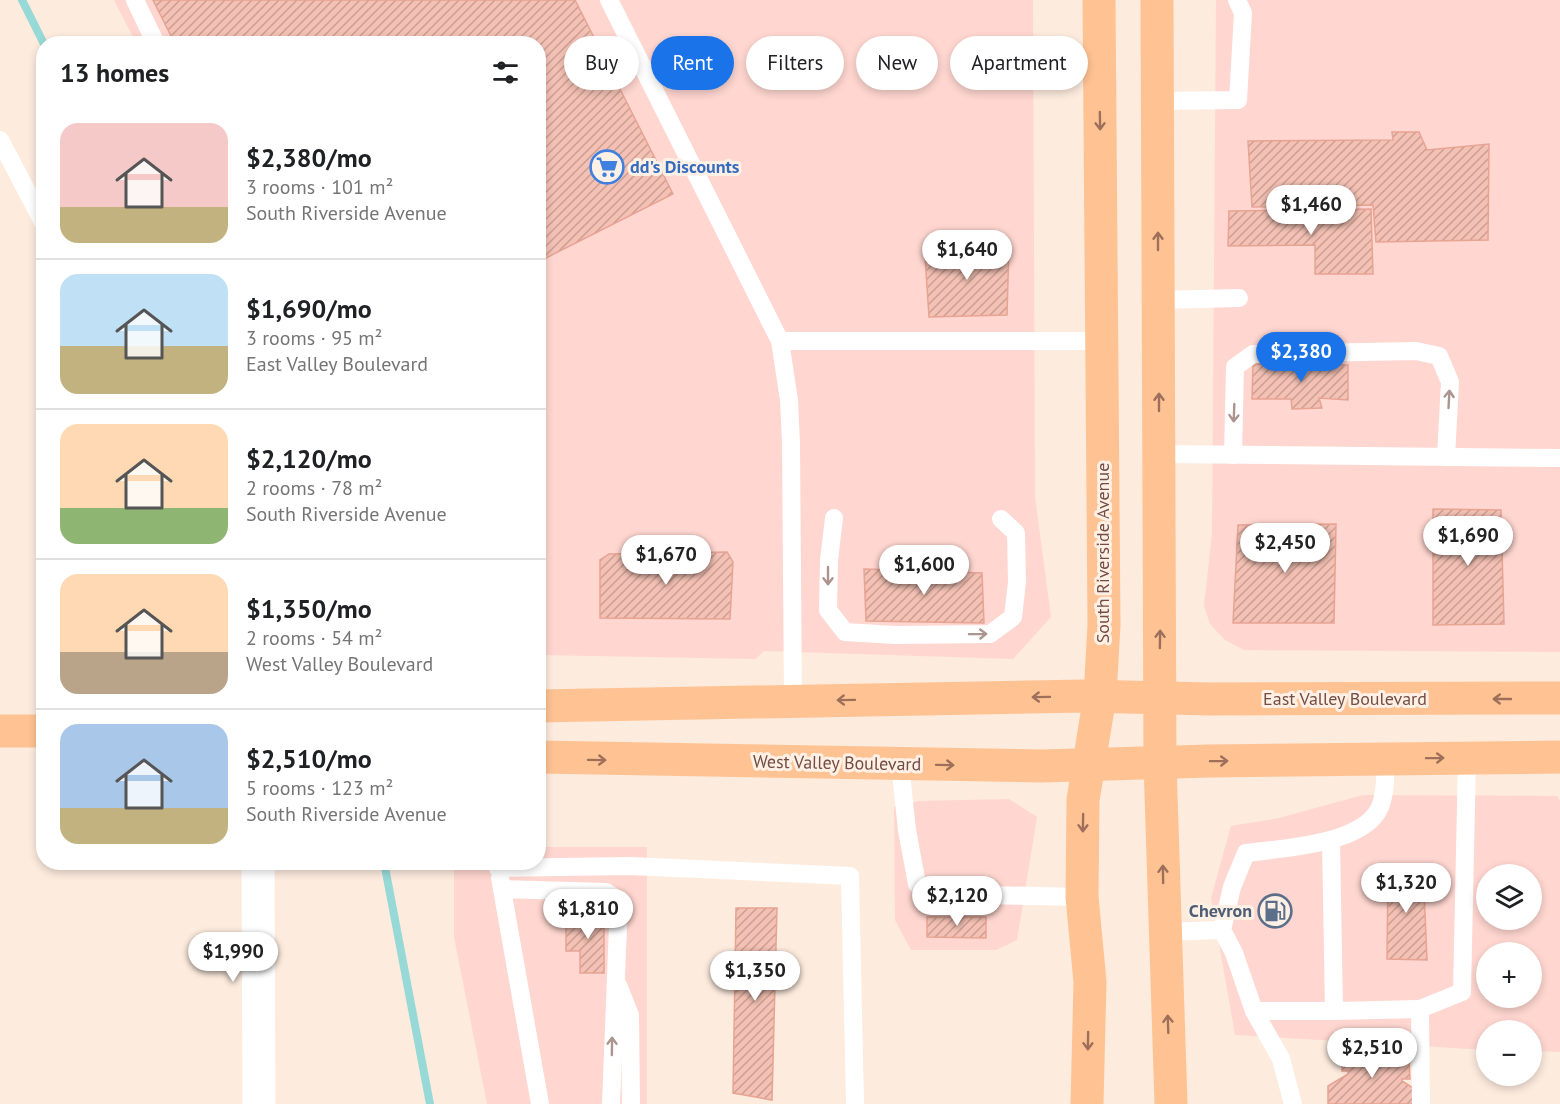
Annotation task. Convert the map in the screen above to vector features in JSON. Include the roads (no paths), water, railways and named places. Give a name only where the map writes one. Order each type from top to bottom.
[{"type":"main road","name":"South Riverside Avenue","points":[[1099,0],[1104,625],[1130,697],[1148,763],[1164,932],[1171,1104]]},
{"type":"main road","name":"South Riverside Avenue","points":[[1087,1104],[1090,982],[1082,897],[1083,800],[1088,765],[1130,697],[1160,454],[1157,0]]},
{"type":"main road","name":"East Valley Boulevard","points":[[1130,697],[1560,698]]},
{"type":"main road","points":[[546,706],[1130,697]]},
{"type":"main road","points":[[0,731],[36,731]]},
{"type":"main road","name":"West Valley Boulevard","points":[[546,757],[900,764],[1148,763]]},
{"type":"main road","points":[[1148,763],[1560,757]]},
{"type":"street","points":[[258,870],[259,1104]]},
{"type":"lane","points":[[135,0],[152,36]]},
{"type":"lane","points":[[609,0],[780,341],[789,400],[791,432],[793,701]]},
{"type":"lane","points":[[1157,101],[1238,100],[1240,7]]},
{"type":"lane","points":[[0,140],[36,209]]},
{"type":"lane","points":[[1159,300],[1239,298]]},
{"type":"lane","points":[[780,341],[1103,341]]},
{"type":"lane","points":[[1233,455],[1235,367],[1253,354],[1416,351],[1439,356],[1450,382],[1446,457]]},
{"type":"lane","points":[[1160,454],[1560,458]]},
{"type":"lane","points":[[834,518],[829,560],[828,609],[845,632],[896,635],[990,634],[1013,617],[1017,582],[1016,533],[1001,519]]},
{"type":"lane","points":[[1254,1011],[1420,1009],[1462,992],[1467,758]]},
{"type":"lane","points":[[1293,1104],[1281,1059],[1254,1011],[1234,953],[1222,930],[1232,887],[1246,853],[1331,840],[1368,823],[1382,802],[1386,759]]},
{"type":"lane","points":[[900,764],[912,866],[917,884],[925,890],[938,894],[1082,897]]},
{"type":"lane","points":[[1331,840],[1334,1011]]},
{"type":"lane","points":[[546,865],[630,866],[850,876],[855,1104]]},
{"type":"lane","points":[[499,870],[540,1104]]},
{"type":"lane","points":[[501,889],[606,892],[619,901],[618,984],[613,1012],[611,1104]]},
{"type":"lane","points":[[1164,932],[1222,930]]},
{"type":"lane","points":[[618,984],[630,1015],[631,1104]]},
{"type":"lane","points":[[1420,1009],[1420,1104]]},
{"type":"waterway","points":[[22,0],[40,36]]},
{"type":"waterway","points":[[386,870],[430,1104]]},
{"type":"place","name":"dd's Discounts","points":[[607,167]]},
{"type":"place","name":"Chevron","points":[[1275,911]]}]
